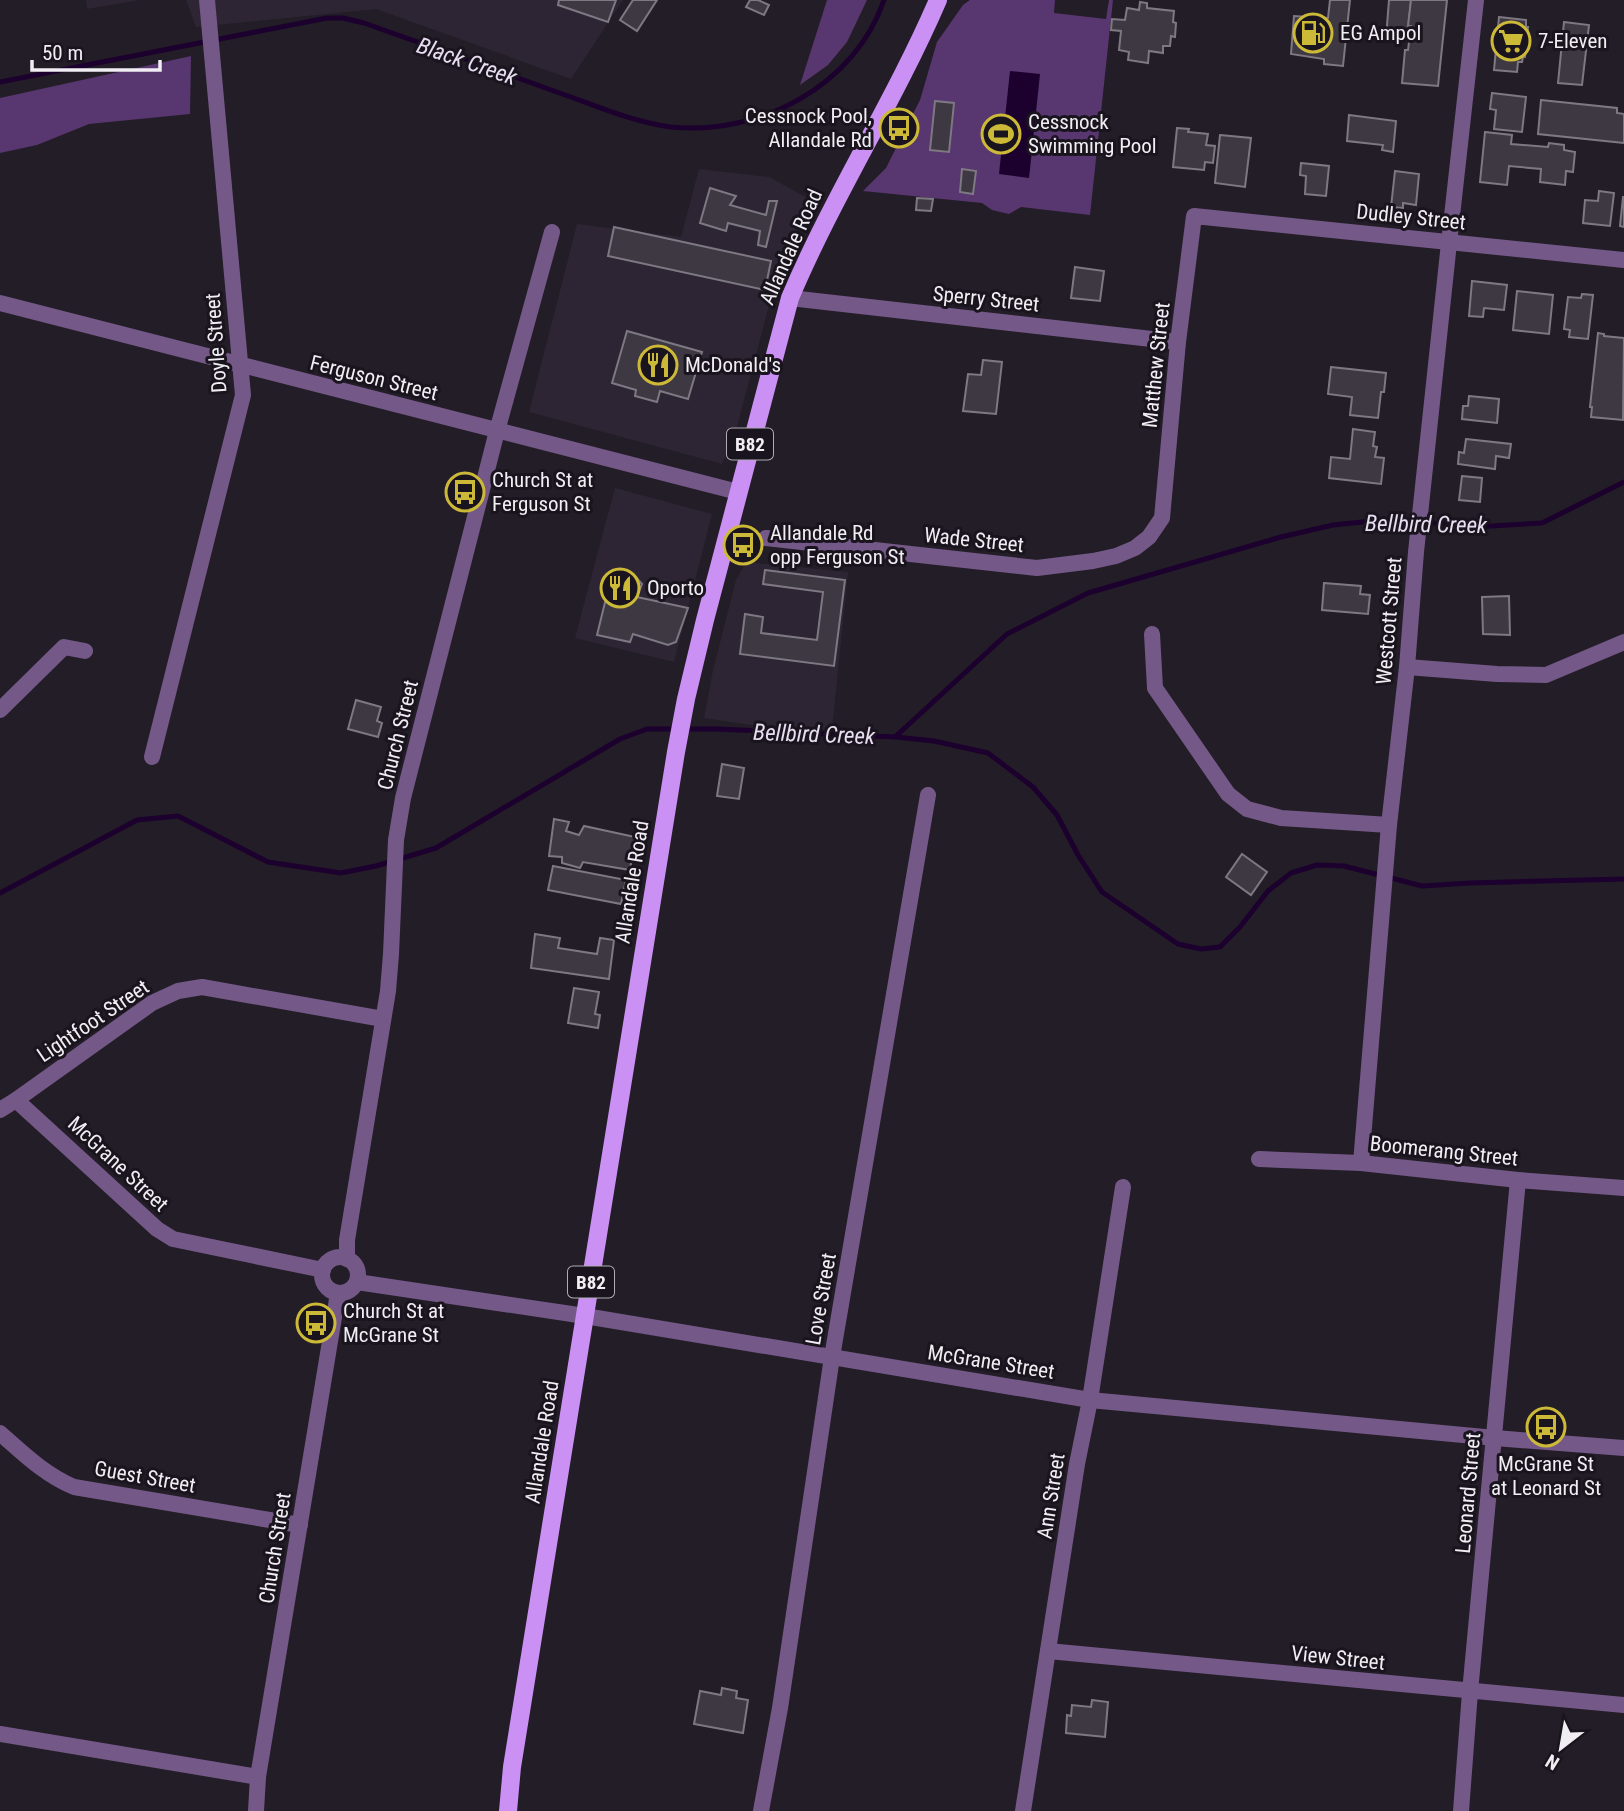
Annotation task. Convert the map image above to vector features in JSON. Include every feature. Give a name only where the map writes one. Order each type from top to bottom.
[{"type":"main road","name":"Allandale Road","points":[[508,1811],[512,1768],[686,699],[790,298],[809,252],[917,49],[938,0]]},
{"type":"main road","points":[[917,49],[948,0]]},
{"type":"street","name":"Doyle Street","points":[[152,757],[243,394],[207,0]]},
{"type":"street","name":"Westcott Street","points":[[1361,1163],[1389,825],[1476,0]]},
{"type":"street","name":"Dudley Street","points":[[1194,216],[1624,260]]},
{"type":"street","name":"Matthew Street","points":[[1161,519],[1178,342],[1194,216]]},
{"type":"street","name":"Church Street","points":[[346,1259],[383,1019],[391,954],[396,840],[403,798],[497,431],[552,232]]},
{"type":"street","name":"Sperry Street","points":[[790,298],[1178,342]]},
{"type":"street","name":"Ferguson Street","points":[[0,303],[738,492]]},
{"type":"street","name":"Wade Street","points":[[766,538],[1037,568],[1093,561],[1126,552],[1149,537],[1161,519]]},
{"type":"street","points":[[1152,634],[1155,688],[1228,794],[1247,809],[1281,818],[1389,825]]},
{"type":"street","points":[[1407,667],[1546,675],[1624,642]]},
{"type":"street","points":[[0,710],[64,648],[85,651]]},
{"type":"street","name":"Love Street","points":[[761,1811],[780,1708],[832,1357],[928,795]]},
{"type":"street","name":"Lightfoot Street","points":[[0,1110],[152,1003],[178,991],[202,987],[383,1019]]},
{"type":"street","name":"McGrane Street","points":[[16,1100],[157,1229],[173,1239],[323,1270]]},
{"type":"street","name":"Boomerang Street","points":[[1259,1159],[1361,1163],[1624,1188]]},
{"type":"street","name":"Leonard Street","points":[[1461,1811],[1518,1180]]},
{"type":"street","name":"Ann Street","points":[[1023,1811],[1123,1187]]},
{"type":"street","points":[[346,1259],[356,1268],[357,1282],[349,1291],[333,1292],[325,1285],[323,1270],[330,1260],[346,1259]]},
{"type":"street","name":"McGrane Street","points":[[357,1282],[585,1316],[1090,1400],[1624,1448]]},
{"type":"street","name":"Church Street","points":[[256,1811],[258,1777],[338,1293]]},
{"type":"street","name":"Guest Street","points":[[0,1433],[55,1479],[74,1487],[300,1525]]},
{"type":"street","name":"View Street","points":[[1048,1651],[1624,1705]]},
{"type":"street","points":[[0,1734],[258,1777]]},
{"type":"shaded area","points":[[86,0],[140,0],[87,9]]},
{"type":"shaded area","points":[[186,0],[623,0],[571,79],[376,9],[196,27]]},
{"type":"shaded area","points":[[827,0],[867,0],[847,42],[828,65],[800,85]]},
{"type":"shaded area","name":"Cessnock Swimming Pool","points":[[970,0],[1055,0],[1054,13],[1106,19],[1109,0],[1113,0],[1090,215],[1021,207],[1009,214],[992,210],[982,203],[863,191],[886,168],[920,100],[937,42],[963,5]]},
{"type":"shaded area","points":[[191,56],[190,114],[89,124],[37,145],[0,153],[0,98]]},
{"type":"shaded area","points":[[1010,71],[1040,74],[1029,178],[999,174]]},
{"type":"shaded area","points":[[699,169],[769,177],[811,200],[780,264],[735,434],[722,464],[529,412],[577,224],[681,237]]},
{"type":"shaded area","points":[[615,488],[712,514],[674,662],[575,638]]},
{"type":"shaded area","points":[[746,562],[848,572],[832,730],[751,725],[704,718],[736,580]]},
{"type":"building","points":[[559,0],[616,0],[608,22],[558,5]]},
{"type":"building","points":[[633,0],[657,0],[637,31],[620,20]]},
{"type":"building","points":[[750,0],[769,5],[764,15],[746,7]]},
{"type":"building","points":[[1330,0],[1350,0],[1343,66],[1324,64],[1324,59],[1291,54],[1294,16],[1328,18]]},
{"type":"building","points":[[1389,0],[1411,0],[1407,40],[1386,38]]},
{"type":"building","points":[[1411,0],[1447,0],[1438,86],[1402,83],[1405,50],[1408,50],[1411,26],[1408,26]]},
{"type":"building","points":[[1140,2],[1147,3],[1147,8],[1174,11],[1173,22],[1176,23],[1175,37],[1171,36],[1170,46],[1163,46],[1163,53],[1149,51],[1148,63],[1128,60],[1129,52],[1119,50],[1121,31],[1111,30],[1112,19],[1125,20],[1127,8],[1139,10]]},
{"type":"building","points":[[1499,17],[1526,20],[1528,27],[1525,57],[1522,62],[1518,62],[1517,72],[1494,70]]},
{"type":"building","points":[[1564,22],[1589,25],[1582,85],[1558,83]]},
{"type":"building","points":[[1492,93],[1526,97],[1522,132],[1494,129],[1496,110],[1490,109]]},
{"type":"building","points":[[1541,100],[1617,108],[1617,113],[1624,114],[1624,143],[1538,134]]},
{"type":"building","points":[[935,101],[954,103],[949,152],[930,150]]},
{"type":"building","points":[[1349,115],[1396,121],[1393,152],[1382,150],[1383,145],[1347,141]]},
{"type":"building","points":[[1177,128],[1208,134],[1206,145],[1215,146],[1213,163],[1205,162],[1204,170],[1173,167]]},
{"type":"building","points":[[1485,132],[1512,135],[1511,144],[1548,147],[1549,143],[1564,145],[1564,150],[1575,152],[1573,172],[1566,171],[1565,185],[1540,182],[1541,169],[1509,166],[1507,185],[1480,182]]},
{"type":"building","points":[[1220,135],[1251,138],[1245,187],[1215,183]]},
{"type":"building","points":[[1301,163],[1329,166],[1326,196],[1305,194],[1306,176],[1300,175]]},
{"type":"building","points":[[962,169],[976,171],[973,194],[960,192]]},
{"type":"building","points":[[1395,171],[1419,174],[1416,205],[1403,203],[1403,208],[1391,207]]},
{"type":"building","points":[[710,188],[736,196],[730,205],[766,215],[769,201],[777,201],[766,247],[758,245],[760,231],[728,223],[726,231],[700,223]]},
{"type":"building","points":[[1599,191],[1614,193],[1610,226],[1583,223],[1585,200],[1598,201]]},
{"type":"building","points":[[1624,197],[1624,227],[1620,226]]},
{"type":"building","points":[[917,198],[933,199],[931,211],[916,210]]},
{"type":"building","points":[[614,227],[771,261],[765,290],[608,256]]},
{"type":"building","points":[[1075,267],[1104,271],[1100,301],[1071,298]]},
{"type":"building","points":[[1472,281],[1507,285],[1504,310],[1484,308],[1483,317],[1469,316]]},
{"type":"building","points":[[1517,291],[1553,295],[1549,334],[1513,330]]},
{"type":"building","points":[[1582,294],[1593,295],[1588,339],[1569,337],[1570,330],[1564,329],[1568,297],[1581,298]]},
{"type":"building","points":[[627,331],[702,352],[688,399],[660,391],[657,402],[635,396],[636,390],[612,383]]},
{"type":"building","points":[[1598,333],[1624,338],[1623,420],[1591,417]]},
{"type":"building","points":[[983,360],[1002,362],[996,414],[963,411],[968,374],[981,375]]},
{"type":"building","points":[[1331,367],[1386,373],[1378,418],[1350,415],[1352,397],[1328,394]]},
{"type":"building","points":[[1469,396],[1499,399],[1497,423],[1462,419],[1463,406],[1468,406]]},
{"type":"building","points":[[1353,429],[1375,432],[1375,457],[1384,458],[1381,484],[1329,478],[1331,457],[1350,459]]},
{"type":"building","points":[[1466,439],[1511,444],[1509,458],[1496,456],[1495,469],[1458,464],[1459,452],[1464,453]]},
{"type":"building","points":[[1462,476],[1482,478],[1480,502],[1459,500]]},
{"type":"building","points":[[618,570],[633,574],[642,584],[637,597],[688,608],[676,642],[668,645],[633,634],[630,642],[597,635],[611,578]]},
{"type":"building","points":[[765,570],[845,580],[834,666],[740,654],[745,614],[763,617],[761,633],[817,640],[823,592],[763,584]]},
{"type":"building","points":[[1324,583],[1361,586],[1360,594],[1370,595],[1368,614],[1322,610]]},
{"type":"building","points":[[1509,596],[1510,635],[1483,634],[1482,597]]},
{"type":"building","points":[[356,700],[381,707],[377,721],[382,723],[378,737],[348,729]]},
{"type":"building","points":[[722,764],[744,768],[739,799],[717,796]]},
{"type":"building","points":[[554,819],[569,822],[566,831],[579,835],[584,826],[635,837],[630,870],[583,862],[580,868],[562,863],[562,857],[549,856]]},
{"type":"building","points":[[1242,854],[1267,872],[1251,895],[1226,877]]},
{"type":"building","points":[[553,866],[626,880],[621,904],[548,890]]},
{"type":"building","points":[[535,934],[560,938],[558,948],[597,954],[600,938],[614,940],[609,979],[531,968]]},
{"type":"building","points":[[574,988],[599,992],[595,1014],[600,1015],[598,1028],[568,1023]]},
{"type":"building","points":[[722,1688],[737,1691],[736,1698],[748,1700],[743,1733],[694,1724],[700,1691],[721,1695]]},
{"type":"building","points":[[1092,1700],[1108,1702],[1105,1737],[1066,1733],[1067,1715],[1071,1716],[1072,1705],[1091,1707]]},
{"type":"waterway","name":"Black Creek","points":[[0,82],[327,18],[343,18],[364,23],[626,117],[656,125],[704,128],[737,123],[769,113],[800,99],[827,80],[851,57],[870,31],[884,0]]},
{"type":"waterway","name":"Bellbird Creek","points":[[0,893],[137,820],[178,816],[268,862],[341,873],[376,866],[436,848],[620,739],[647,729],[717,729],[895,737],[1007,634],[1088,593],[1281,537],[1333,525],[1392,519],[1474,527],[1542,523],[1624,482]]},
{"type":"waterway","points":[[896,737],[934,741],[988,753],[1033,787],[1057,815],[1102,892],[1178,944],[1201,949],[1220,947],[1240,927],[1268,891],[1291,873],[1317,865],[1344,866],[1422,886],[1624,879]]},
{"type":"place","name":"EG Ampol","points":[[1313,33]]},
{"type":"place","name":"7-Eleven","points":[[1511,41]]},
{"type":"place","name":"Cessnock Pool, Allandale Rd","points":[[899,128]]},
{"type":"place","name":"Cessnock Swimming Pool","points":[[1001,134]]},
{"type":"place","name":"McDonald's","points":[[658,365]]},
{"type":"place","name":"Church St at Ferguson St","points":[[465,492]]},
{"type":"place","name":"Allandale Rd opp Ferguson St","points":[[743,545]]},
{"type":"place","name":"Oporto","points":[[620,588]]},
{"type":"place","name":"Church St at McGrane St","points":[[316,1323]]},
{"type":"place","name":"McGrane St at Leonard St","points":[[1546,1427]]}]
